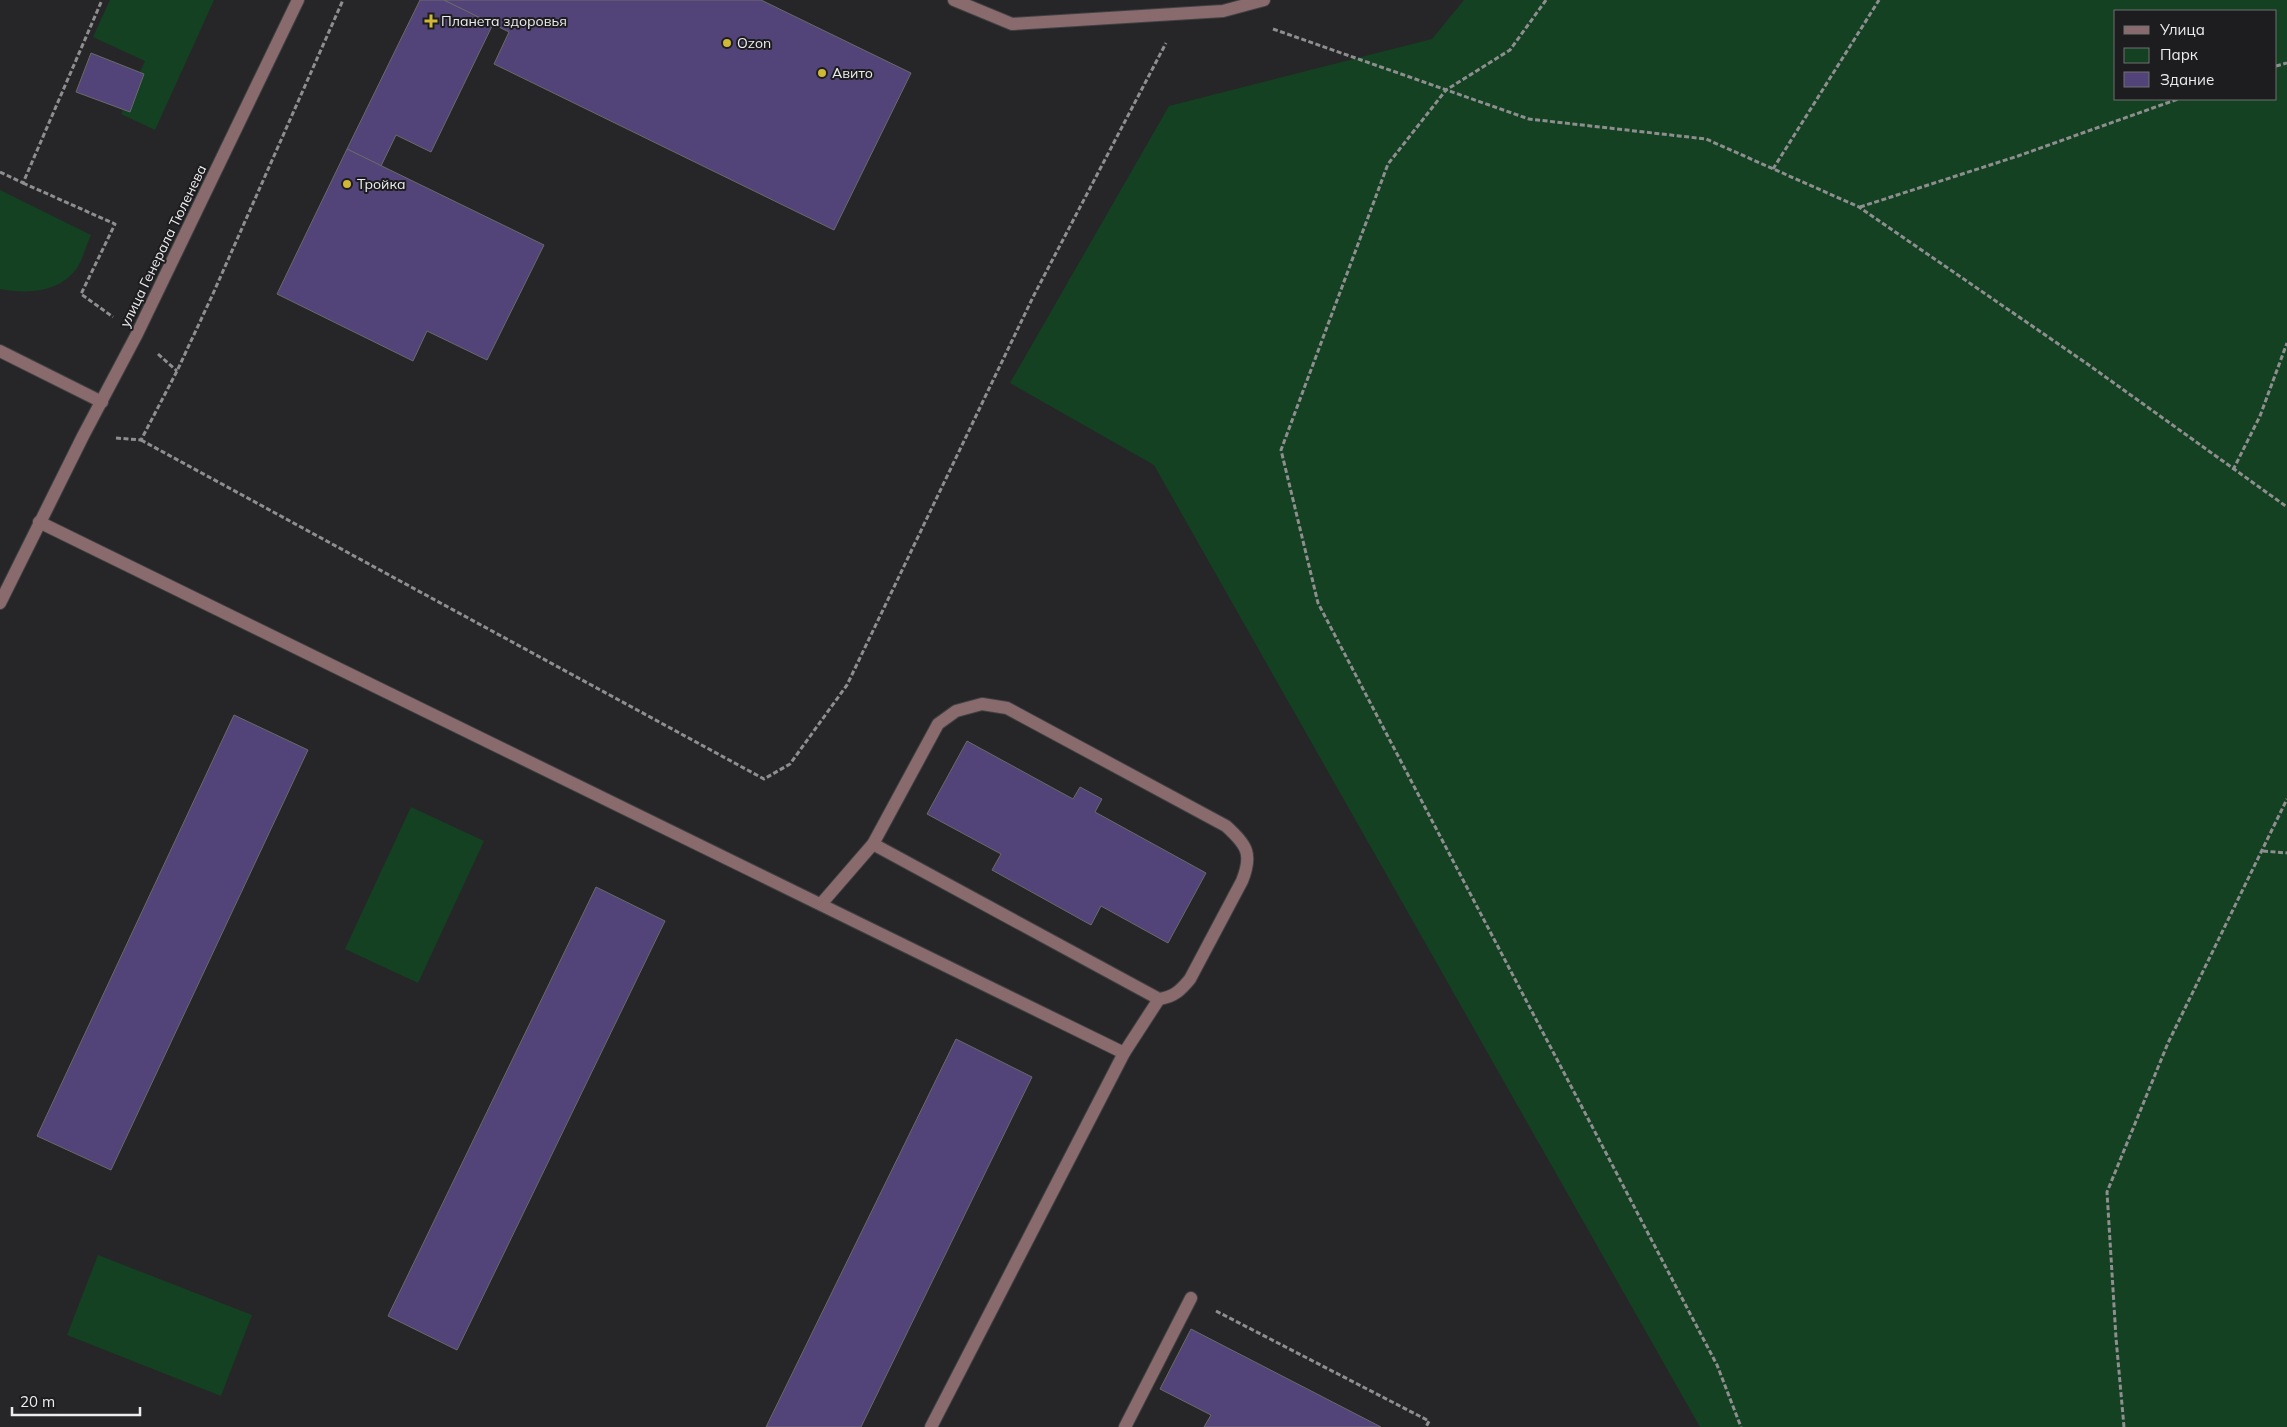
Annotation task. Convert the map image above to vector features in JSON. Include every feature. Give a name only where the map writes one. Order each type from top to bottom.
[{"type":"street","name":"улица Генерала Тюленева","points":[[0,603],[39,522],[137,334],[298,0]]},
{"type":"street","points":[[954,0],[1012,24],[1223,11],[1264,0]]},
{"type":"street","points":[[0,351],[102,402]]},
{"type":"street","points":[[39,522],[1124,1052]]},
{"type":"street","points":[[821,904],[873,844],[938,724],[956,711],[982,704],[1006,708],[1226,826],[1244,844],[1249,864],[1242,881],[1190,979],[1181,990],[1169,997],[1159,999],[873,844]]},
{"type":"street","points":[[931,1427],[1124,1052],[1159,999]]},
{"type":"street","points":[[1125,1427],[1191,1298]]},
{"type":"path","points":[[23,183],[102,0]]},
{"type":"path","points":[[141,440],[177,371],[343,0]]},
{"type":"path","points":[[1546,0],[1510,50],[1446,90],[1388,164],[1281,450],[1318,604],[1717,1365],[1741,1427]]},
{"type":"path","points":[[1773,169],[1879,0]]},
{"type":"path","points":[[83,436],[141,440],[764,779],[790,764],[847,685],[1033,297],[1181,13]]},
{"type":"path","points":[[1268,27],[1529,118],[1706,139],[1859,207],[2086,363],[2287,507]]},
{"type":"path","points":[[1859,207],[2018,156],[2175,100]]},
{"type":"path","points":[[0,172],[115,224],[82,294],[137,334],[177,371]]},
{"type":"path","points":[[2233,470],[2260,416],[2287,343]]},
{"type":"path","points":[[2124,1427],[2116,1338],[2107,1192],[2168,1043],[2287,799]]},
{"type":"path","points":[[2263,851],[2287,853]]},
{"type":"path","points":[[1191,1298],[1429,1421],[1426,1427]]},
{"type":"green space","points":[[110,0],[214,0],[155,130],[121,114],[145,61],[93,37]]},
{"type":"green space","points":[[1464,0],[2287,0],[2287,1427],[1700,1427],[1154,465],[1010,383],[1169,106],[1432,39]]},
{"type":"green space","points":[[0,190],[91,235],[77,268],[61,283],[42,290],[10,291],[0,289]]},
{"type":"green space","points":[[411,807],[484,841],[418,983],[345,949]]},
{"type":"green space","points":[[98,1255],[252,1315],[221,1396],[67,1335]]},
{"type":"building","points":[[420,0],[444,0],[493,24],[431,152],[396,135],[381,166],[347,149]]},
{"type":"building","points":[[444,0],[761,0],[911,73],[834,230],[494,64],[509,32]]},
{"type":"building","points":[[91,53],[144,74],[130,112],[76,92]]},
{"type":"building","points":[[347,149],[544,245],[487,360],[427,331],[413,361],[277,294]]},
{"type":"building","points":[[234,715],[308,750],[111,1170],[37,1136]]},
{"type":"building","points":[[967,741],[1073,799],[1080,787],[1102,799],[1095,812],[1206,873],[1168,943],[1101,906],[1091,925],[992,870],[1001,854],[927,814]]},
{"type":"building","points":[[596,887],[665,921],[457,1350],[388,1316]]},
{"type":"building","points":[[956,1039],[1032,1077],[861,1427],[766,1427]]},
{"type":"building","points":[[1191,1329],[1381,1427],[1204,1427],[1211,1415],[1160,1389]]},
{"type":"place","name":"Планета здоровья","points":[[431,21]]},
{"type":"place","name":"Ozon","points":[[727,43]]},
{"type":"place","name":"Авито","points":[[822,73]]},
{"type":"place","name":"Тройка","points":[[347,184]]}]
